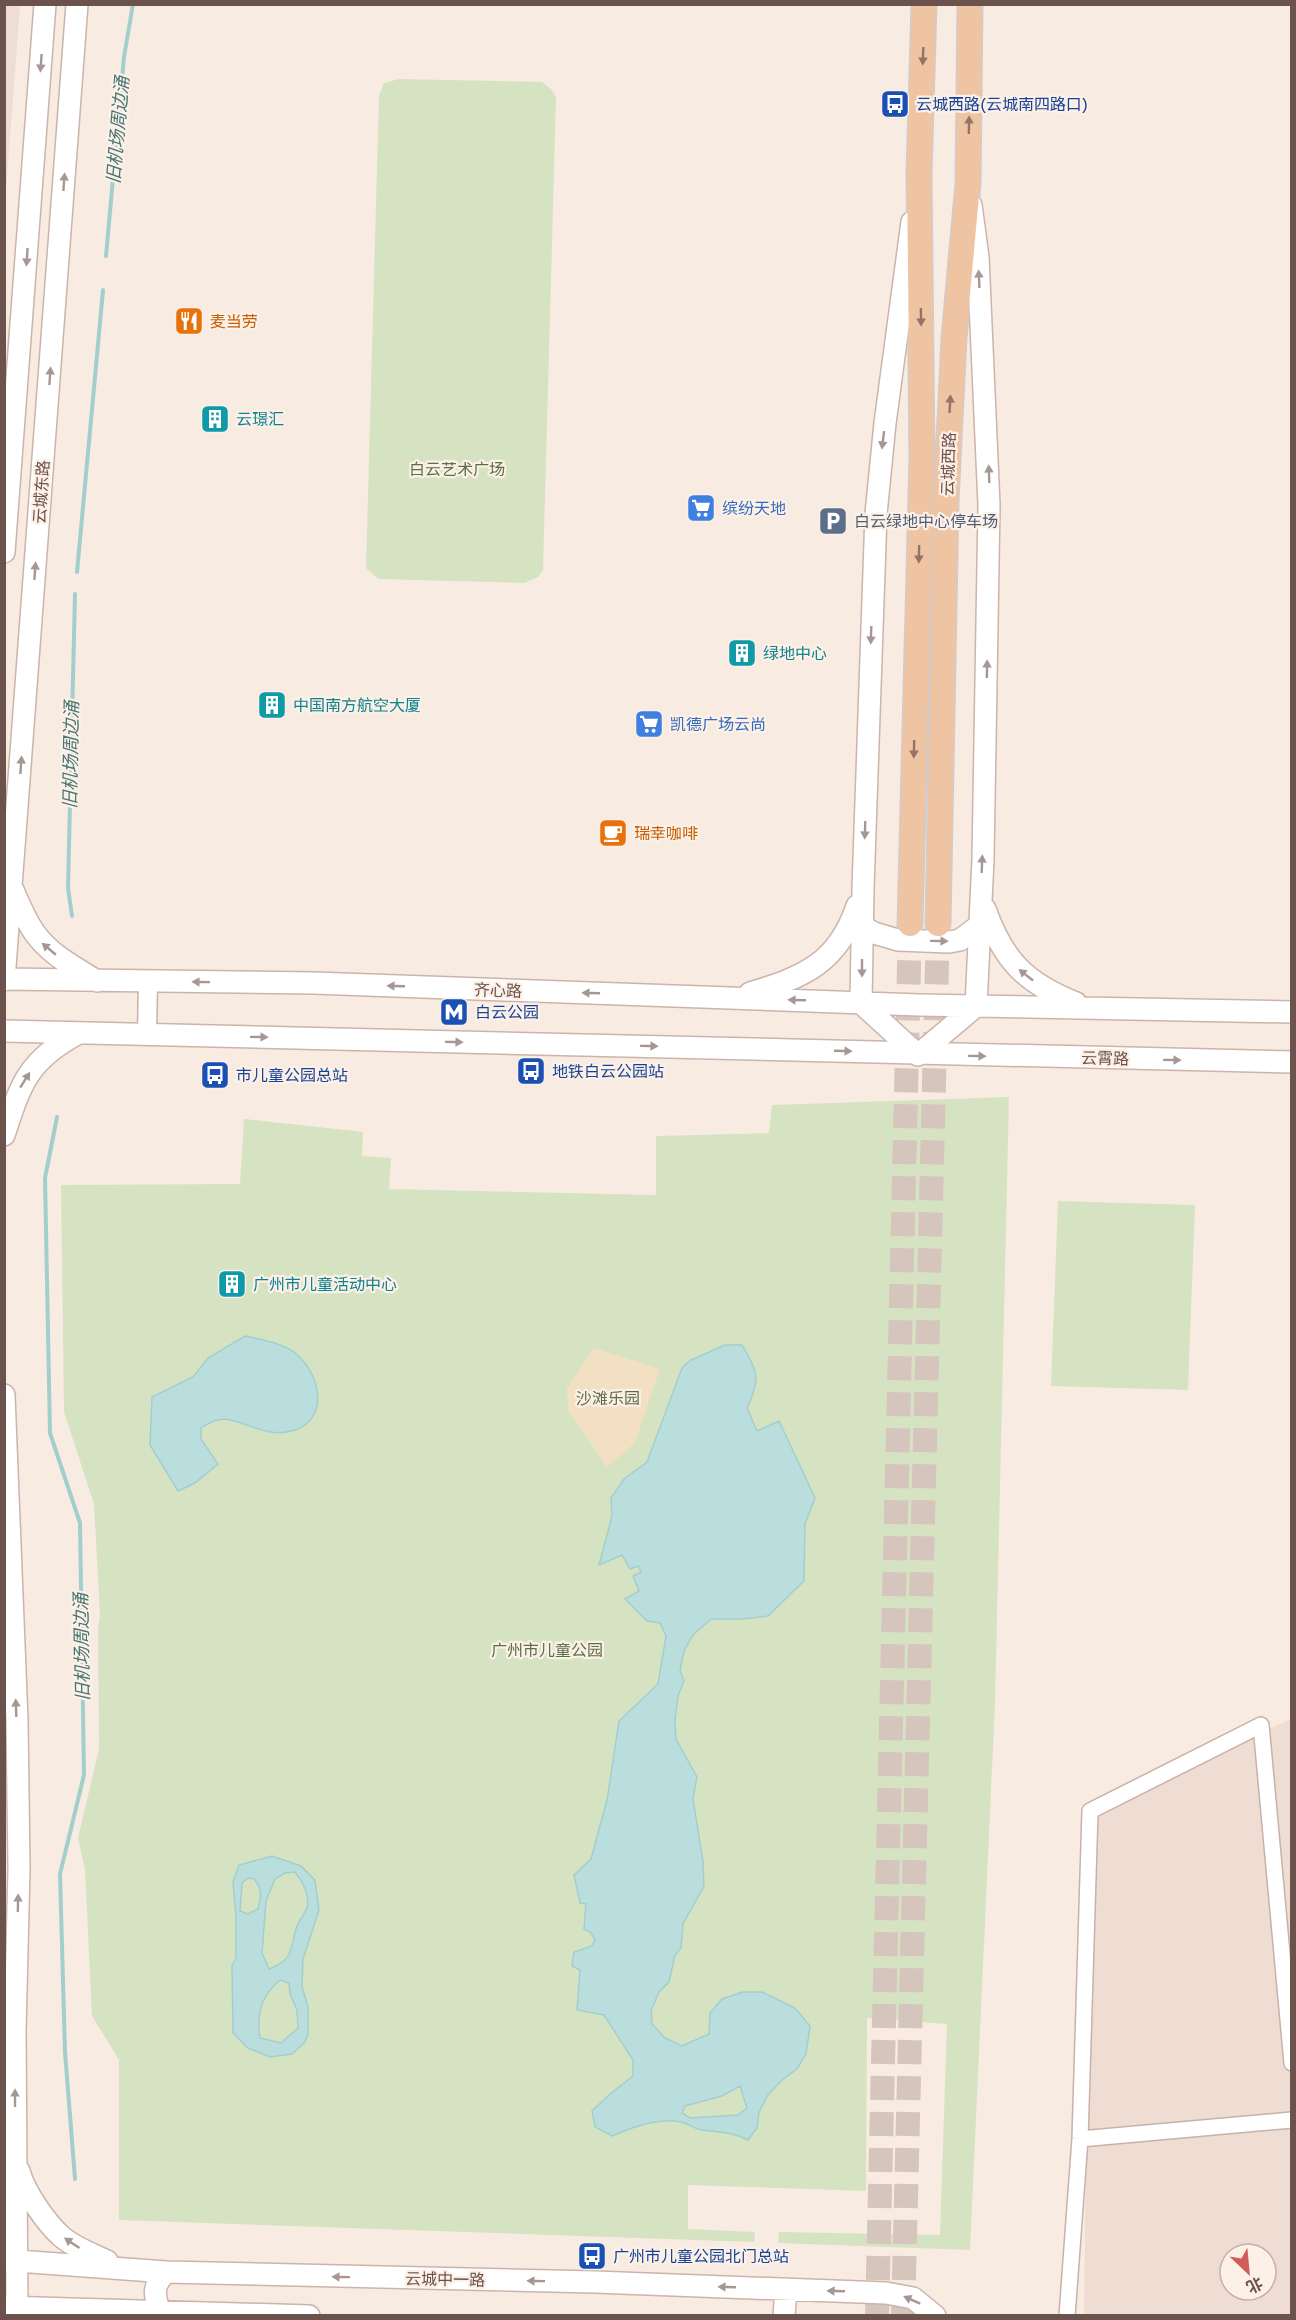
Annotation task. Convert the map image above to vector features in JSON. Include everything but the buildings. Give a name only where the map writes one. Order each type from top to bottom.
[{"type":"main road","name":"云城东路","points":[[4,552],[11,478],[10,379],[22,317],[45,4]]},
{"type":"main road","name":"云城东路","points":[[5,979],[12,886],[11,807],[42,478],[77,4]]},
{"type":"main road","name":"云城西路","points":[[910,924],[922,457],[920,174],[924,4]]},
{"type":"main road","name":"云城西路","points":[[938,924],[949,430],[954,338],[968,184],[970,4]]},
{"type":"main road","points":[[918,1055],[861,1003],[862,888],[876,506],[897,325],[920,174]]},
{"type":"main road","points":[[968,184],[978,257],[989,476],[981,899],[976,1006]]},
{"type":"main road","points":[[4,335],[22,317]]},
{"type":"main road","points":[[11,478],[42,478]]},
{"type":"main road","points":[[12,886],[27,920],[42,943],[61,959],[97,981]]},
{"type":"main road","points":[[733,998],[782,984],[806,972],[829,956],[847,932],[862,888]]},
{"type":"main road","points":[[981,899],[1001,948],[1012,963],[1027,976],[1045,988],[1082,1005],[1118,1007]]},
{"type":"main road","points":[[862,926],[874,933],[898,940],[949,942],[960,940],[980,925]]},
{"type":"main road","name":"齐心路","points":[[5,979],[314,983],[976,1006]]},
{"type":"main road","points":[[4,1030],[918,1055],[976,1006],[1292,1012]]},
{"type":"main road","points":[[4,1135],[21,1086],[31,1071],[58,1044],[81,1032]]},
{"type":"main road","name":"云霄路","points":[[918,1055],[1292,1062]]},
{"type":"main road","points":[[4,1395],[17,1720],[19,1869],[15,2156],[11,2260],[13,2310],[309,2316]]},
{"type":"main road","points":[[15,2156],[21,2179],[30,2196],[62,2237],[83,2251],[124,2269]]},
{"type":"main road","name":"云城中一路","points":[[11,2260],[166,2272],[595,2282],[886,2293],[914,2298],[935,2316]]},
{"type":"main road","points":[[160,2312],[154,2291],[159,2278],[166,2272]]},
{"type":"main road","points":[[784,2316],[786,2289]]},
{"type":"main road","points":[[132,2316],[160,2312]]},
{"type":"street","points":[[147,1034],[148,982]]},
{"type":"street","points":[[1067,2316],[1080,2139],[1090,1811],[1261,1725],[1292,2064]]},
{"type":"street","points":[[1080,2139],[1292,2120]]},
{"type":"shaded area","points":[[4,5],[20,5],[5,204]]},
{"type":"shaded area","points":[[1291,1719],[1291,2315],[1084,2316],[1090,1811]]},
{"type":"green space","name":"白云艺术广场","points":[[399,79],[542,82],[552,90],[556,97],[543,570],[538,577],[524,583],[378,579],[366,568],[379,96],[384,83]]},
{"type":"green space","name":"广州市儿童公园","points":[[1009,1097],[995,1703],[970,2250],[778,2243],[779,2232],[940,2235],[947,2024],[867,2018],[866,2191],[688,2185],[688,2229],[755,2232],[754,2242],[119,2220],[119,2060],[92,2016],[85,1870],[78,1838],[99,1749],[98,1630],[100,1614],[94,1504],[64,1412],[61,1185],[240,1184],[244,1119],[363,1132],[362,1156],[391,1158],[389,1189],[656,1195],[656,1136],[769,1133],[772,1105]]},
{"type":"green space","points":[[1058,1201],[1195,1205],[1188,1390],[1051,1386]]},
{"type":"sand","name":"沙滩乐园","points":[[594,1348],[660,1369],[635,1443],[607,1467],[568,1411],[567,1388]]},
{"type":"water","points":[[245,1336],[285,1347],[305,1363],[317,1388],[318,1401],[315,1413],[307,1423],[284,1433],[263,1430],[226,1419],[207,1424],[201,1428],[201,1439],[218,1464],[195,1483],[178,1491],[150,1445],[152,1397],[193,1377],[208,1358]]},
{"type":"water","points":[[725,1345],[742,1345],[752,1362],[756,1376],[747,1408],[757,1431],[779,1421],[815,1498],[805,1524],[804,1581],[768,1616],[711,1619],[693,1635],[684,1651],[680,1670],[684,1681],[678,1696],[675,1721],[676,1739],[697,1777],[693,1799],[703,1861],[704,1886],[683,1924],[681,1948],[675,1955],[669,1982],[659,1992],[651,2011],[652,2024],[665,2038],[682,2046],[709,2034],[710,2013],[722,1999],[743,1992],[762,1992],[795,2008],[810,2026],[806,2054],[797,2069],[782,2080],[768,2095],[759,2112],[757,2128],[748,2140],[676,2121],[647,2124],[612,2136],[595,2127],[592,2111],[633,2076],[633,2060],[604,2015],[577,2010],[580,1970],[572,1966],[574,1952],[592,1946],[595,1939],[590,1932],[584,1929],[586,1904],[580,1903],[574,1875],[591,1859],[607,1800],[619,1721],[658,1684],[666,1636],[660,1623],[647,1621],[625,1599],[639,1591],[633,1576],[641,1572],[638,1566],[630,1569],[622,1555],[599,1565],[612,1516],[611,1498],[624,1479],[647,1462],[682,1368],[691,1360]],"holes":[[[740,2086],[747,2108],[738,2115],[690,2118],[682,2113],[685,2106],[722,2096]]]},
{"type":"water","points":[[272,1856],[301,1866],[315,1880],[319,1910],[303,1959],[302,1987],[308,2007],[308,2034],[305,2042],[292,2054],[270,2057],[248,2048],[233,2033],[232,1966],[236,1958],[236,1917],[233,1882],[239,1865]],"holes":[[[295,1872],[305,1888],[308,1902],[305,1913],[297,1926],[287,1958],[269,1969],[262,1953],[266,1901],[275,1879],[285,1873]],[[248,1878],[254,1879],[259,1886],[260,1893],[258,1909],[248,1914],[240,1911],[242,1883]],[[280,1980],[289,1983],[290,1994],[297,2010],[298,2028],[281,2043],[260,2038],[261,2006]]]},
{"type":"waterway","name":"旧机场周边涌","points":[[106,256],[124,57],[133,4]]},
{"type":"waterway","name":"旧机场周边涌","points":[[77,572],[103,290]]},
{"type":"waterway","name":"旧机场周边涌","points":[[72,916],[68,888],[75,594]]},
{"type":"waterway","name":"旧机场周边涌","points":[[57,1117],[45,1178],[50,1433],[80,1523],[84,1775],[60,1874],[65,2052],[75,2179]]},
{"type":"tunnel","points":[[877,2316],[910,924]]},
{"type":"tunnel","points":[[903,2316],[938,924]]},
{"type":"place","name":"云城西路(云城南四路口)","points":[[895,104]]},
{"type":"place","name":"麦当劳","points":[[189,321]]},
{"type":"place","name":"云璟汇","points":[[215,419]]},
{"type":"place","name":"缤纷天地","points":[[701,508]]},
{"type":"place","name":"白云绿地中心停车场","points":[[833,521]]},
{"type":"place","name":"绿地中心","points":[[742,653]]},
{"type":"place","name":"中国南方航空大厦","points":[[272,705]]},
{"type":"place","name":"凯德广场云尚","points":[[649,724]]},
{"type":"place","name":"瑞幸咖啡","points":[[613,833]]},
{"type":"place","name":"白云公园","points":[[454,1012]]},
{"type":"place","name":"地铁白云公园站","points":[[531,1071]]},
{"type":"place","name":"市儿童公园总站","points":[[215,1075]]},
{"type":"place","name":"广州市儿童活动中心","points":[[232,1284]]},
{"type":"place","name":"广州市儿童公园北门总站","points":[[592,2256]]}]
